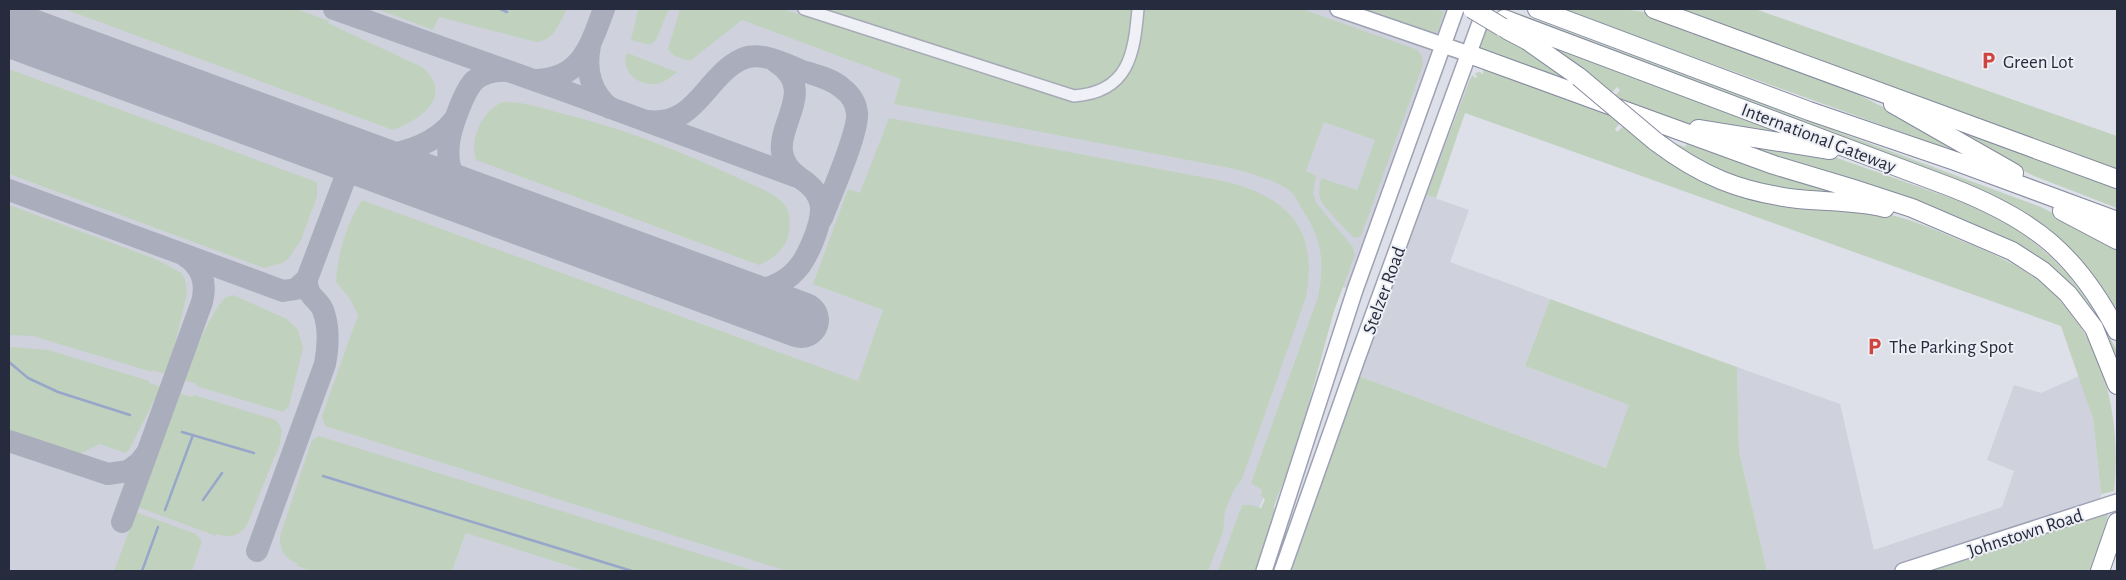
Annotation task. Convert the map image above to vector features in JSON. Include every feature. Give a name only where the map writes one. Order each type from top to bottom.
[{"type":"highway","points":[[1473,9],[1503,23],[1579,77],[1684,163],[1722,182],[1755,192],[1797,199],[1875,205],[1950,224]]},
{"type":"highway","name":"International Gateway","points":[[1536,9],[1864,130],[2117,220]]},
{"type":"highway","points":[[1654,9],[2117,179]]},
{"type":"highway","name":"International Gateway","points":[[1503,23],[1884,162],[2000,207],[2036,230],[2066,256],[2104,306],[2117,331]]},
{"type":"highway","points":[[1469,54],[1774,165],[1860,190],[1912,208],[2012,251],[2044,271],[2068,294],[2094,328],[2117,385]]},
{"type":"highway","points":[[1841,77],[2028,181],[2117,220]]},
{"type":"highway","points":[[1655,121],[1719,133],[1796,144],[1884,162]]},
{"type":"highway","points":[[1864,130],[1954,169],[2049,204],[2117,240]]},
{"type":"highway","points":[[2100,571],[2117,522]]},
{"type":"main road","points":[[1338,9],[1469,54]]},
{"type":"main road","name":"Stelzer Road","points":[[1264,571],[1355,290],[1456,9]]},
{"type":"main road","name":"Stelzer Road","points":[[1282,571],[1485,9]]},
{"type":"main road","name":"Johnstown Road","points":[[1903,571],[2117,502]]},
{"type":"street","points":[[804,9],[1074,96],[1086,95],[1106,88],[1122,73],[1132,54],[1138,9]]},
{"type":"shaded area","points":[[9,9],[1456,9],[1355,290],[1338,286],[1278,462],[1244,545],[1238,571],[452,571],[466,533],[390,571],[9,571]]},
{"type":"shaded area","points":[[1426,195],[1469,210],[1450,262],[1550,299],[1525,366],[1630,405],[1606,468],[1356,375]]},
{"type":"shaded area","points":[[1737,367],[1840,404],[1874,550],[2002,507],[2014,471],[1987,460],[2014,385],[2041,393],[2079,376],[2093,419],[2101,494],[2099,509],[2025,543],[1912,571],[1767,571],[1739,451]]},
{"type":"green space","points":[[64,9],[296,9],[329,21],[328,23],[422,67],[431,77],[435,87],[435,97],[423,113],[404,126],[393,130]]},
{"type":"green space","points":[[377,9],[567,9],[559,25],[551,35],[547,39],[536,42],[439,17],[433,30]]},
{"type":"green space","points":[[638,9],[669,9],[656,40],[650,45],[631,40]]},
{"type":"green space","points":[[680,9],[782,9],[1071,99],[1102,95],[1120,84],[1127,76],[1137,52],[1143,9],[1302,9],[1418,50],[1422,57],[1423,65],[1361,236],[1354,238],[1322,202],[1319,193],[1321,178],[1357,190],[1375,140],[1324,122],[1306,171],[1316,176],[1313,194],[1317,204],[1353,247],[1355,255],[1334,311],[1297,447],[1274,506],[1275,514],[1255,571],[1218,571],[1242,505],[1261,508],[1265,499],[1261,496],[1262,490],[1251,483],[1318,297],[1321,262],[1318,241],[1309,220],[1293,194],[1286,188],[1271,181],[1230,168],[894,104],[901,79],[742,20],[690,61],[675,56],[668,49]]},
{"type":"green space","points":[[820,9],[1133,9],[1125,53],[1113,74],[1103,82],[1090,87],[1072,89]]},
{"type":"green space","points":[[1361,9],[1435,9],[1444,12],[1438,32],[1432,34]]},
{"type":"green space","points":[[1497,9],[1507,9],[2041,207],[2117,246],[2117,321],[2043,228],[1694,86]]},
{"type":"green space","points":[[1561,9],[1622,9],[1644,12],[1846,88],[1981,161]]},
{"type":"green space","points":[[1673,9],[1755,9],[2117,136],[2117,172]]},
{"type":"green space","points":[[1485,27],[1521,46],[1573,82],[1541,70],[1539,73],[1480,50],[1478,45]]},
{"type":"green space","points":[[1544,43],[1810,141],[1689,124],[1665,118],[1614,97],[1620,90],[1617,87],[1610,95]]},
{"type":"green space","points":[[627,53],[678,72],[657,84],[644,83],[628,72],[625,60]]},
{"type":"green space","points":[[9,69],[317,182],[317,196],[301,240],[288,259],[282,263],[264,268],[9,174]]},
{"type":"green space","points":[[1483,70],[1616,118],[1621,122],[1615,129],[1617,132],[1625,125],[1677,166],[1705,183],[1720,189],[1736,195],[1771,202],[1878,212],[1898,217],[1989,252],[2038,280],[2060,300],[2078,323],[2093,348],[2103,375],[2111,403],[2115,432],[2114,491],[2101,494],[2093,419],[2061,326],[1465,113],[1436,198],[1426,195],[1470,79],[1473,75],[1475,78],[1477,77],[1475,73],[1480,72],[1483,75]]},
{"type":"green space","points":[[504,102],[539,107],[629,133],[695,159],[762,189],[784,204],[789,215],[789,233],[784,246],[777,254],[759,265],[476,160],[474,143],[479,125],[496,105]]},
{"type":"green space","points":[[1917,109],[2117,183],[2117,208],[2034,176],[1983,150]]},
{"type":"green space","points":[[889,118],[1228,182],[1250,189],[1268,198],[1284,208],[1295,221],[1303,236],[1308,254],[1309,274],[1306,297],[1242,479],[1234,490],[1225,511],[1223,532],[1208,571],[787,571],[325,426],[322,416],[358,315],[350,299],[336,282],[344,239],[351,219],[362,200],[858,381],[883,310],[813,284],[848,189],[860,193]]},
{"type":"green space","points":[[1659,137],[1685,147],[1687,144],[1761,169],[1859,198],[1803,194],[1728,180]]},
{"type":"green space","points":[[1712,139],[1834,157],[1988,211],[2013,225],[2051,257],[2069,276],[2089,303],[2117,350],[2117,364],[2055,273]]},
{"type":"green space","points":[[9,205],[153,258],[181,273],[185,279],[187,294],[166,374],[153,370],[152,372],[33,336],[9,335]]},
{"type":"green space","points":[[233,295],[287,319],[298,330],[303,348],[289,406],[283,412],[196,386],[197,384],[184,380],[212,316],[224,299]]},
{"type":"green space","points":[[1550,299],[1737,367],[1739,451],[1767,571],[1286,571],[1356,375],[1606,468],[1629,405],[1525,366]]},
{"type":"green space","points":[[9,348],[49,350],[149,381],[149,383],[161,387],[129,450],[125,453],[100,444],[79,454],[9,430]]},
{"type":"green space","points":[[179,393],[192,397],[194,395],[276,420],[282,429],[280,444],[247,525],[241,532],[233,536],[217,534],[216,536],[138,507]]},
{"type":"green space","points":[[319,436],[755,571],[585,571],[466,533],[452,571],[311,571],[297,566],[298,564],[286,556],[282,550],[280,536],[312,440]]},
{"type":"green space","points":[[2109,510],[2101,544],[2091,571],[1912,571],[1983,550],[1985,554],[1988,554],[1991,546],[2019,538],[2025,543],[2031,539],[2033,534]]},
{"type":"green space","points":[[136,512],[196,534],[202,541],[192,571],[114,571]]},
{"type":"waterway","points":[[500,9],[507,12]]},
{"type":"waterway","points":[[9,362],[28,378],[58,392],[130,415]]},
{"type":"waterway","points":[[182,432],[254,453]]},
{"type":"waterway","points":[[165,510],[193,435]]},
{"type":"waterway","points":[[203,500],[222,473]]},
{"type":"waterway","points":[[323,476],[632,571]]},
{"type":"waterway","points":[[142,571],[158,527]]},
{"type":"taxiway","points":[[334,9],[573,94],[800,178],[809,184],[819,198],[821,214],[817,231],[797,270],[774,286],[767,288],[745,291],[721,291]]},
{"type":"taxiway","points":[[534,80],[563,74],[573,67],[588,48],[604,9]]},
{"type":"taxiway","points":[[590,46],[588,64],[591,80],[598,95],[610,108]]},
{"type":"taxiway","points":[[647,121],[664,121],[678,116],[689,109],[729,67],[749,57],[757,56],[779,61],[833,82],[845,90],[852,99],[857,113],[854,134],[822,218]]},
{"type":"taxiway","points":[[776,62],[790,75],[795,89],[782,149],[786,164],[800,178]]},
{"type":"taxiway","points":[[478,202],[462,188],[453,175],[448,157],[450,136],[462,100],[475,80],[491,72],[508,71]]},
{"type":"taxiway","points":[[347,174],[357,164],[422,145],[434,138],[454,120]]},
{"type":"taxiway","points":[[333,148],[379,155]]},
{"type":"taxiway","points":[[257,551],[325,364],[327,351],[326,319],[320,304],[309,291],[307,279],[344,181]]},
{"type":"taxiway","points":[[9,190],[283,291],[296,289],[307,279]]},
{"type":"taxiway","points":[[122,522],[202,302],[204,288],[202,276],[195,264],[184,255]]},
{"type":"taxiway","points":[[9,441],[108,474],[128,471],[139,463],[146,454]]},
{"type":"runway","points":[[9,29],[801,320]]},
{"type":"place","name":"Green Lot","points":[[1989,61]]},
{"type":"place","name":"The Parking Spot","points":[[1875,346]]}]
